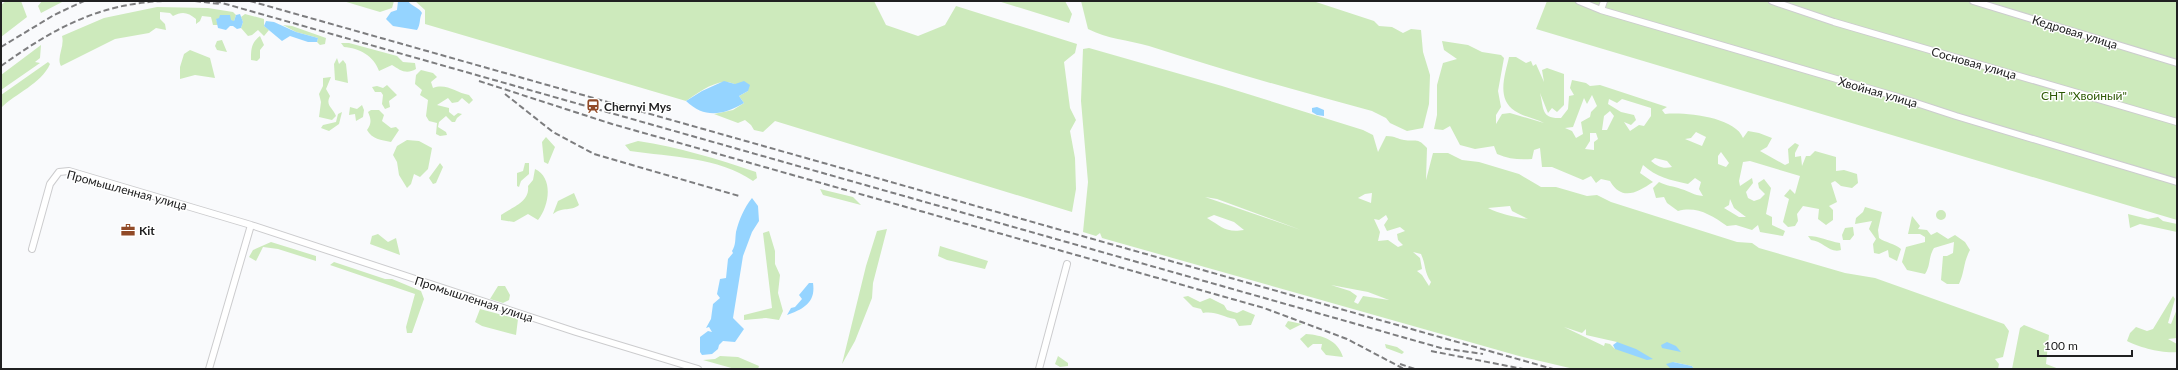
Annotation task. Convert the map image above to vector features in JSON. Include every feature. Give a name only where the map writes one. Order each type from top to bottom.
[{"type":"street","name":"Хвойная улица","points":[[1579,1],[1601,10],[1898,97],[1956,116],[2177,182]]},
{"type":"street","points":[[1601,10],[1604,1]]},
{"type":"street","name":"Сосновая улица","points":[[1772,1],[1834,22],[2177,122]]},
{"type":"street","name":"Кедровая улица","points":[[1973,1],[2177,63]]},
{"type":"street","name":"Промышленная улица","points":[[32,249],[50,184],[60,172],[68,171],[251,225],[532,318],[698,369]]},
{"type":"street","points":[[209,369],[251,225]]},
{"type":"street","points":[[1039,369],[1067,264]]},
{"type":"green space","points":[[6,1],[21,1],[27,17],[1,37],[1,5]]},
{"type":"green space","points":[[42,1],[64,1],[41,13],[38,6]]},
{"type":"green space","points":[[343,1],[394,1],[392,8],[380,12]]},
{"type":"green space","points":[[415,1],[874,1],[886,25],[918,36],[945,25],[956,6],[1077,44],[1075,53],[1064,62],[1070,108],[1076,120],[1070,131],[1075,158],[1076,189],[1072,212],[775,121],[763,132],[754,130],[745,120],[738,123],[714,114],[733,110],[744,103],[739,96],[748,91],[733,83],[724,82],[714,84],[686,101],[425,24],[425,10]]},
{"type":"green space","points":[[998,1],[1065,1],[1072,14],[1069,23]]},
{"type":"green space","points":[[1081,1],[1313,1],[1374,21],[1379,26],[1392,27],[1403,33],[1411,29],[1421,30],[1423,52],[1430,75],[1429,104],[1423,128],[1407,131],[1390,123],[1386,118],[1372,111],[1260,80],[1149,46],[1095,32],[1088,29]]},
{"type":"green space","name":"СНТ \"Хвойный\"","points":[[1547,1],[2177,1],[2177,220],[1536,29]]},
{"type":"green space","points":[[157,7],[208,8],[233,12],[236,15],[234,21],[216,19],[218,25],[213,25],[211,17],[202,16],[200,21],[196,24],[196,19],[188,14],[179,13],[173,16],[170,13],[160,12],[160,19],[165,24],[166,30],[156,28],[149,33],[115,39],[61,66],[59,59],[63,40],[62,36],[104,18]]},
{"type":"green space","points":[[245,14],[264,19],[264,26],[269,30],[264,36],[258,30],[252,35],[248,36],[241,28],[243,22],[241,17]]},
{"type":"green space","points":[[283,25],[292,26],[326,38],[325,44],[320,45],[317,42],[318,38],[296,32]]},
{"type":"green space","points":[[260,36],[264,45],[260,50],[260,58],[257,61],[251,60],[252,46]]},
{"type":"green space","points":[[222,40],[227,52],[217,50],[215,46],[217,41]]},
{"type":"green space","points":[[1442,41],[1468,45],[1482,52],[1501,55],[1504,58],[1498,91],[1501,107],[1496,115],[1496,124],[1502,114],[1510,113],[1544,123],[1515,111],[1505,100],[1503,86],[1509,57],[1516,57],[1526,63],[1531,61],[1533,66],[1536,64],[1544,82],[1542,70],[1547,68],[1564,74],[1564,105],[1557,112],[1552,108],[1548,113],[1540,93],[1544,112],[1550,117],[1561,118],[1568,109],[1569,96],[1574,95],[1570,88],[1572,80],[1586,83],[1590,86],[1600,85],[1667,107],[1662,110],[1665,114],[1684,114],[1708,117],[1730,125],[1738,131],[1743,138],[1748,131],[1772,138],[1767,147],[1760,151],[1785,165],[1789,163],[1788,149],[1795,143],[1799,145],[1795,153],[1795,157],[1801,156],[1802,166],[1806,156],[1810,156],[1815,151],[1836,157],[1836,171],[1844,170],[1857,174],[1858,183],[1852,188],[1841,186],[1835,181],[1831,183],[1837,202],[1829,206],[1833,210],[1833,220],[1826,225],[1818,219],[1819,209],[1803,206],[1797,214],[1798,221],[1795,226],[1788,227],[1783,222],[1789,199],[1784,196],[1790,189],[1795,194],[1800,176],[1750,161],[1743,162],[1739,181],[1740,186],[1752,178],[1753,183],[1746,192],[1748,198],[1754,201],[1760,199],[1765,194],[1759,188],[1758,183],[1764,179],[1771,188],[1766,214],[1772,217],[1772,225],[1785,231],[1783,236],[1760,232],[1758,225],[1752,230],[1736,225],[1727,226],[1704,212],[1691,210],[1678,211],[1667,203],[1664,197],[1656,198],[1653,188],[1659,182],[1703,196],[1699,189],[1701,182],[1695,178],[1688,184],[1675,181],[1658,175],[1643,165],[1640,173],[1653,182],[1636,192],[1625,193],[1615,187],[1610,181],[1601,179],[1596,183],[1591,176],[1583,180],[1552,167],[1542,167],[1540,148],[1534,150],[1532,159],[1523,159],[1510,158],[1497,154],[1494,146],[1475,149],[1460,145],[1450,126],[1443,130],[1434,129],[1437,115],[1437,85],[1443,63],[1457,59],[1444,50]],"holes":[[[1592,95],[1597,106],[1591,112],[1590,117],[1581,122],[1583,134],[1576,138],[1572,131],[1565,128],[1573,127],[1584,98],[1587,104]],[[1609,99],[1617,103],[1622,99],[1651,108],[1651,116],[1644,126],[1639,125],[1630,131],[1624,122],[1631,125],[1636,120],[1634,115],[1621,112],[1608,104]],[[1610,111],[1614,116],[1607,130],[1602,130],[1604,116]],[[1696,132],[1706,137],[1702,146],[1685,139],[1691,138]],[[1590,133],[1596,133],[1598,139],[1594,142],[1594,150],[1585,149],[1590,141]],[[1721,152],[1729,163],[1726,167],[1718,164],[1718,156]],[[1655,158],[1667,161],[1672,167],[1663,168],[1651,161]],[[1730,199],[1734,208],[1746,217],[1739,217],[1724,208],[1729,205]]]},
{"type":"green space","points":[[341,43],[349,43],[397,56],[403,62],[415,63],[416,69],[406,72],[392,65],[379,71],[374,61],[370,57],[355,49],[344,47]]},
{"type":"green space","points":[[41,45],[40,58],[35,62],[40,63],[1,90],[1,75]]},
{"type":"green space","points":[[1089,48],[1222,86],[1363,130],[1373,135],[1378,152],[1386,136],[1418,141],[1427,148],[1426,180],[1433,153],[1448,153],[1462,160],[1479,162],[1519,174],[1541,187],[1556,187],[1587,196],[1597,195],[1611,202],[1737,242],[1752,243],[1759,248],[1845,273],[1875,278],[2004,324],[2009,331],[2003,357],[1995,359],[1999,364],[1998,369],[1694,369],[1692,366],[1673,362],[1670,369],[1574,369],[1519,356],[1102,238],[1100,233],[1096,236],[1083,232],[1088,182],[1081,101],[1083,49]],"holes":[[[1372,193],[1371,203],[1358,198],[1365,194]],[[1205,197],[1217,199],[1301,230]],[[1510,206],[1512,211],[1528,219],[1507,215],[1488,208]],[[1214,215],[1234,222],[1244,230],[1233,231],[1221,227],[1207,218]],[[1386,215],[1388,219],[1384,225],[1387,231],[1400,227],[1405,231],[1397,234],[1398,240],[1403,245],[1398,247],[1388,240],[1378,241],[1380,232],[1374,219],[1379,220]],[[1413,252],[1421,254],[1427,275],[1431,282],[1429,286],[1422,275],[1417,271],[1422,269],[1420,258]],[[1331,285],[1368,292],[1389,300],[1363,296],[1358,304],[1354,302],[1357,296],[1350,291]],[[1564,327],[1582,333],[1586,329],[1586,335],[1617,342],[1615,349],[1610,344],[1605,343],[1604,346]]]},
{"type":"green space","points":[[190,50],[210,58],[215,78],[195,75],[180,79],[180,67],[184,54]]},
{"type":"green space","points":[[337,58],[339,64],[343,60],[346,64],[348,83],[335,80],[334,64]]},
{"type":"green space","points":[[48,62],[50,64],[41,77],[1,108],[1,95]]},
{"type":"green space","points":[[421,70],[433,73],[437,77],[431,82],[433,88],[447,87],[469,95],[473,100],[469,104],[462,98],[458,102],[452,103],[448,98],[437,105],[449,108],[449,112],[454,116],[458,113],[462,114],[455,122],[452,122],[446,116],[439,122],[438,127],[446,132],[447,135],[440,136],[436,134],[437,123],[429,121],[426,116],[428,100],[420,95],[422,90],[415,84],[416,75]]},
{"type":"green space","points":[[331,77],[326,89],[330,96],[328,102],[336,116],[332,120],[319,117],[321,102],[319,94],[323,86],[323,78]]},
{"type":"green space","points":[[387,85],[397,95],[389,101],[390,107],[385,109],[382,104],[383,95],[381,92],[375,92],[372,87],[377,86],[383,88]]},
{"type":"green space","points":[[362,105],[364,110],[363,117],[356,121],[355,114],[349,115],[350,107],[357,109]]},
{"type":"green space","points":[[371,110],[379,110],[384,115],[382,121],[391,128],[396,127],[399,130],[391,142],[374,137],[367,130],[370,125],[370,117],[368,112]]},
{"type":"green space","points":[[342,112],[339,124],[329,131],[321,128],[323,125],[336,122],[338,114]]},
{"type":"green space","points":[[546,137],[555,147],[548,164],[544,162],[542,142]]},
{"type":"green space","points":[[407,140],[419,141],[432,148],[428,169],[420,177],[414,174],[411,184],[407,188],[399,175],[397,162],[393,155],[397,146]]},
{"type":"green space","points":[[638,141],[683,150],[756,172],[757,178],[753,181],[725,167],[694,159],[630,151],[625,145]]},
{"type":"green space","points":[[440,163],[443,167],[436,183],[433,184],[429,178]]},
{"type":"green space","points":[[525,163],[529,163],[529,174],[521,181],[519,187],[517,186],[517,173],[523,171]]},
{"type":"green space","points":[[535,169],[541,173],[545,179],[548,193],[545,207],[538,220],[528,214],[514,222],[501,220],[501,215],[519,204],[526,196],[528,186],[533,180]]},
{"type":"green space","points":[[820,189],[853,197],[861,205],[823,195]]},
{"type":"green space","points":[[574,193],[579,205],[573,208],[560,210],[553,214],[558,201]]},
{"type":"green space","points":[[1865,207],[1882,212],[1878,230],[1879,238],[1896,245],[1901,249],[1897,261],[1889,257],[1888,250],[1879,254],[1874,253],[1873,244],[1876,239],[1869,229],[1872,221],[1855,224],[1856,218],[1863,212]]},
{"type":"green space","points":[[1941,210],[1946,215],[1941,220],[1936,215]]},
{"type":"green space","points":[[2128,214],[2148,219],[2158,217],[2163,221],[2177,224],[2177,232],[2140,224],[2130,228]]},
{"type":"green space","points":[[1912,216],[1920,226],[1918,229],[1927,230],[1931,235],[1937,232],[1948,239],[1955,235],[1965,242],[1970,250],[1959,284],[1947,284],[1941,280],[1943,256],[1953,253],[1954,242],[1934,248],[1925,274],[1907,270],[1902,262],[1906,247],[1925,242],[1925,237],[1920,234],[1908,234]]},
{"type":"green space","points":[[1853,227],[1854,235],[1850,240],[1843,240],[1842,235],[1845,228]]},
{"type":"green space","points":[[887,229],[873,283],[872,298],[855,341],[842,364],[866,266],[877,231]]},
{"type":"green space","points":[[769,231],[775,251],[775,264],[780,275],[778,293],[783,311],[779,320],[766,318],[744,320],[744,315],[772,308],[763,233]]},
{"type":"green space","points":[[378,234],[388,242],[396,238],[400,255],[370,244],[372,236]]},
{"type":"green space","points":[[1808,236],[1840,243],[1841,250],[1837,251],[1830,249],[1811,240]]},
{"type":"green space","points":[[271,242],[316,256],[316,261],[278,249],[263,247],[256,261],[249,257],[253,250]]},
{"type":"green space","points":[[940,246],[988,261],[985,269],[947,260],[938,256]]},
{"type":"green space","points":[[334,262],[385,279],[392,279],[421,291],[424,299],[412,333],[407,333],[406,327],[415,294],[330,265]]},
{"type":"green space","points":[[498,286],[505,286],[510,295],[509,300],[503,303],[490,299]]},
{"type":"green space","points":[[1188,296],[1200,302],[1210,298],[1224,305],[1227,310],[1237,313],[1243,310],[1255,315],[1251,325],[1239,326],[1235,319],[1215,313],[1203,313],[1201,309],[1193,307],[1183,297]]},
{"type":"green space","points":[[2173,296],[2175,299],[2168,323],[2171,324],[2177,309],[2177,338],[2168,339],[2177,344],[2177,352],[2151,350],[2127,341],[2130,333],[2136,327],[2147,331],[2153,329]]},
{"type":"green space","points":[[480,309],[518,319],[516,335],[482,326],[475,322]]},
{"type":"green space","points":[[1288,321],[1302,324],[1290,330],[1285,326]]},
{"type":"green space","points":[[2024,325],[2049,335],[2046,364],[2059,369],[2012,369],[2020,328]]},
{"type":"green space","points":[[1306,334],[1323,337],[1329,340],[1337,346],[1343,357],[1326,355],[1321,349],[1322,344],[1313,344],[1308,348],[1300,339]]},
{"type":"green space","points":[[1385,344],[1397,347],[1404,352],[1402,354],[1386,348]]},
{"type":"green space","points":[[720,356],[738,357],[759,366],[758,369],[735,369],[703,360],[715,359]]},
{"type":"green space","points":[[1058,356],[1068,363],[1068,366],[1060,367],[1055,364]]},
{"type":"water","points":[[398,1],[408,1],[411,5],[421,11],[422,13],[417,30],[393,26],[386,19],[391,12],[397,10]]},
{"type":"water","points":[[240,14],[243,22],[241,28],[237,29],[230,26],[226,30],[218,28],[216,19],[219,18],[220,15],[230,15],[231,20],[234,21],[236,15]]},
{"type":"water","points":[[266,21],[274,22],[296,32],[318,38],[317,42],[308,42],[290,36],[282,41],[264,26]]},
{"type":"water","points":[[724,81],[735,84],[744,81],[750,85],[748,91],[739,96],[744,103],[729,110],[707,113],[693,107],[686,101],[702,91]]},
{"type":"water","points":[[1317,107],[1324,110],[1324,116],[1317,115],[1312,112],[1312,108]]},
{"type":"water","points":[[752,198],[758,206],[759,221],[752,232],[743,256],[733,318],[744,329],[735,342],[723,341],[719,345],[718,349],[712,354],[702,355],[700,352],[700,337],[708,331],[712,332],[709,327],[706,328],[711,319],[713,304],[720,298],[717,294],[720,279],[726,278],[728,259],[733,253],[732,251],[735,244],[736,232],[744,210]]},
{"type":"water","points":[[809,283],[813,283],[812,296],[810,300],[803,308],[787,315],[791,308],[795,307],[802,299],[799,295]]},
{"type":"water","points":[[1617,342],[1636,349],[1653,359],[1647,360],[1615,349],[1613,345]]},
{"type":"water","points":[[1667,342],[1676,346],[1681,352],[1662,348],[1661,345]]},
{"type":"water","points":[[1673,362],[1692,366],[1694,369],[1671,369],[1666,364]]},
{"type":"railway","points":[[1,47],[54,15],[84,1]]},
{"type":"railway","points":[[1,66],[58,30],[96,13],[139,3],[163,1]]},
{"type":"railway","points":[[195,1],[220,4]]},
{"type":"railway","points":[[215,1],[1441,348],[1483,354]]},
{"type":"railway","points":[[250,1],[1553,369]]},
{"type":"railway","points":[[479,81],[612,124],[1264,308],[1347,339],[1404,369]]},
{"type":"railway","points":[[505,94],[553,132],[594,154],[739,196]]},
{"type":"railway","points":[[1431,351],[1523,369]]},
{"type":"railway","points":[[1400,364],[1415,369]]},
{"type":"place","name":"Chernyi Mys","points":[[593,106]]},
{"type":"place","name":"Kit","points":[[128,230]]}]
